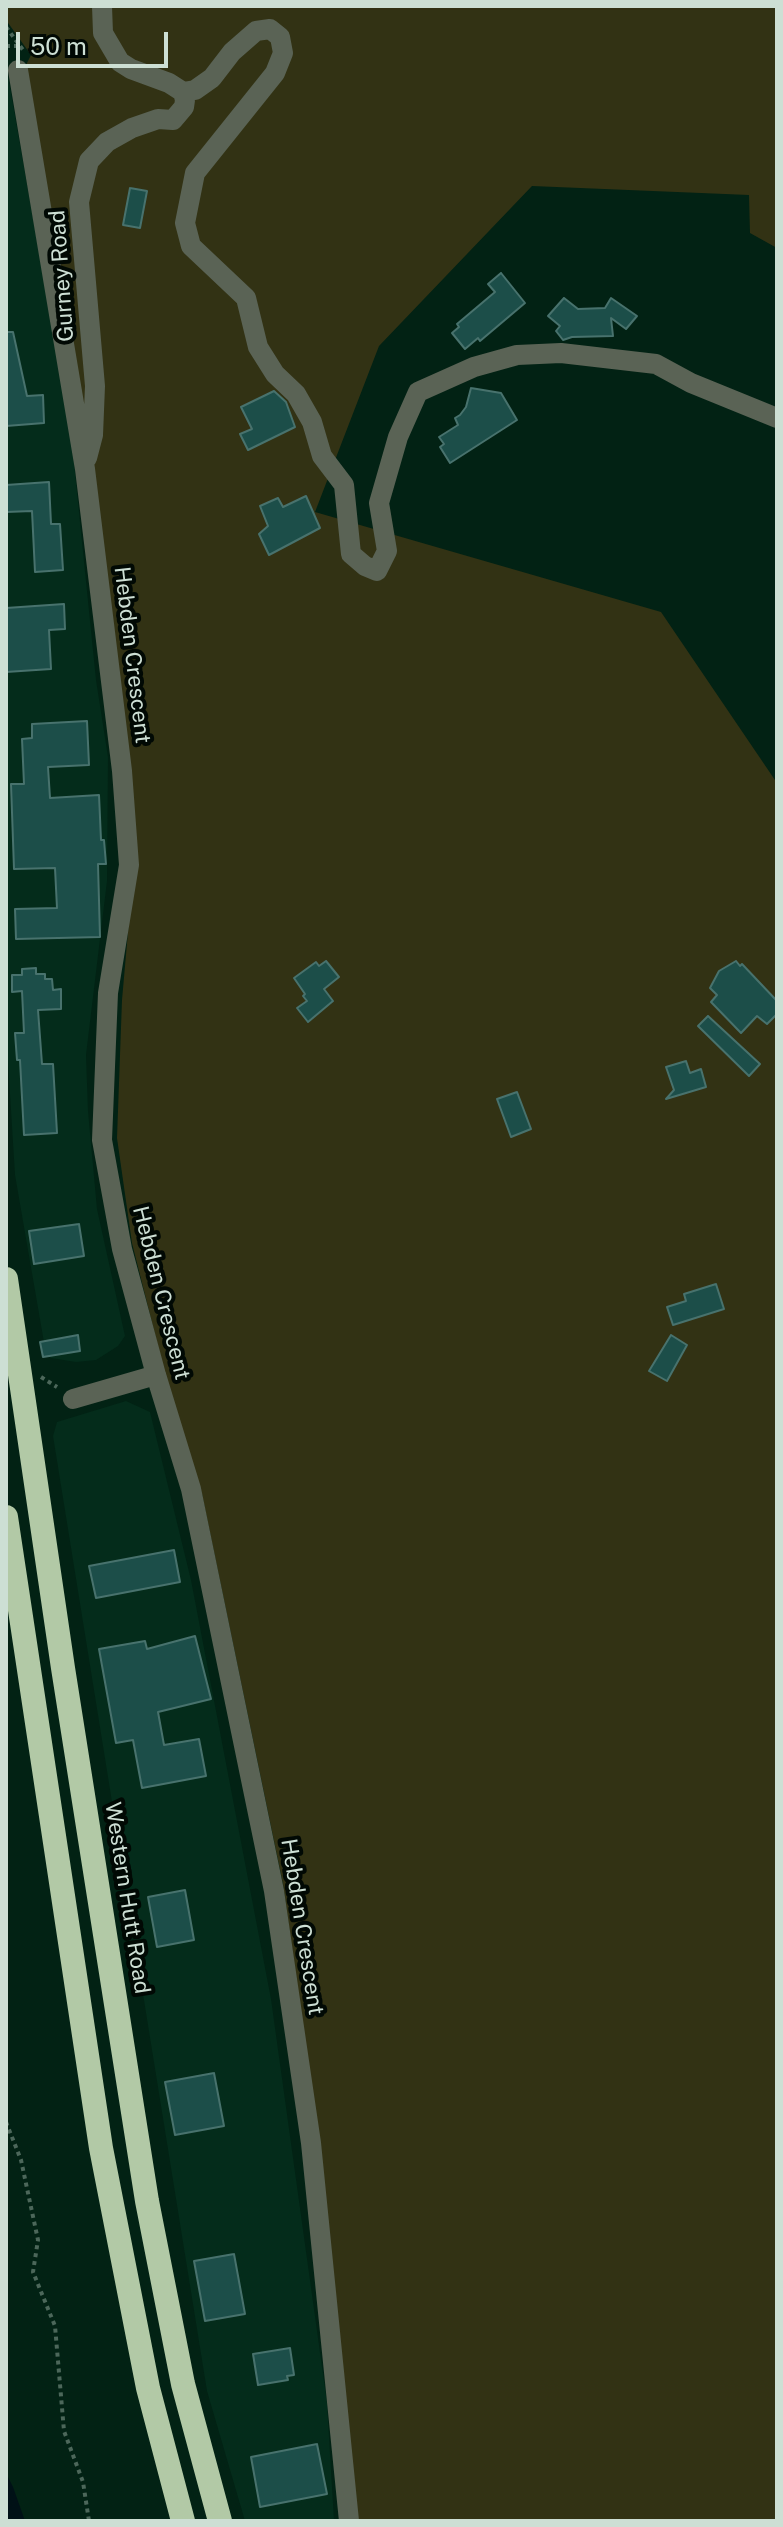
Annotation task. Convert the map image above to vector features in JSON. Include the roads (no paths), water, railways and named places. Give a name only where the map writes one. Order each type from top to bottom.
[{"type":"highway","name":"Western Hutt Road","points":[[6,1279],[63,1668],[147,2201],[183,2384],[220,2521]]},
{"type":"highway","points":[[6,1517],[101,2148],[148,2388],[183,2521]]},
{"type":"street","points":[[102,6],[103,33],[120,62],[183,92]]},
{"type":"street","name":"Gurney Road","points":[[85,469],[93,435],[95,386],[79,202],[89,161],[107,142],[132,128],[158,119],[173,120],[184,107],[183,92],[195,90],[212,78],[232,52],[256,31],[270,29],[280,37],[283,53],[275,73],[195,173],[185,223],[191,246],[246,298],[258,347],[275,374],[296,394],[312,422],[322,456],[344,485],[351,554],[365,566],[377,571],[387,551],[379,503],[398,437],[418,392],[474,367],[517,355],[561,353],[656,364],[691,383],[777,418]]},
{"type":"street","name":"Hebden Crescent","points":[[18,70],[85,469],[122,771],[129,865],[108,993],[102,1140],[122,1249],[191,1489],[274,1891],[311,2143],[349,2521]]},
{"type":"street","points":[[73,1399],[156,1375]]}]
